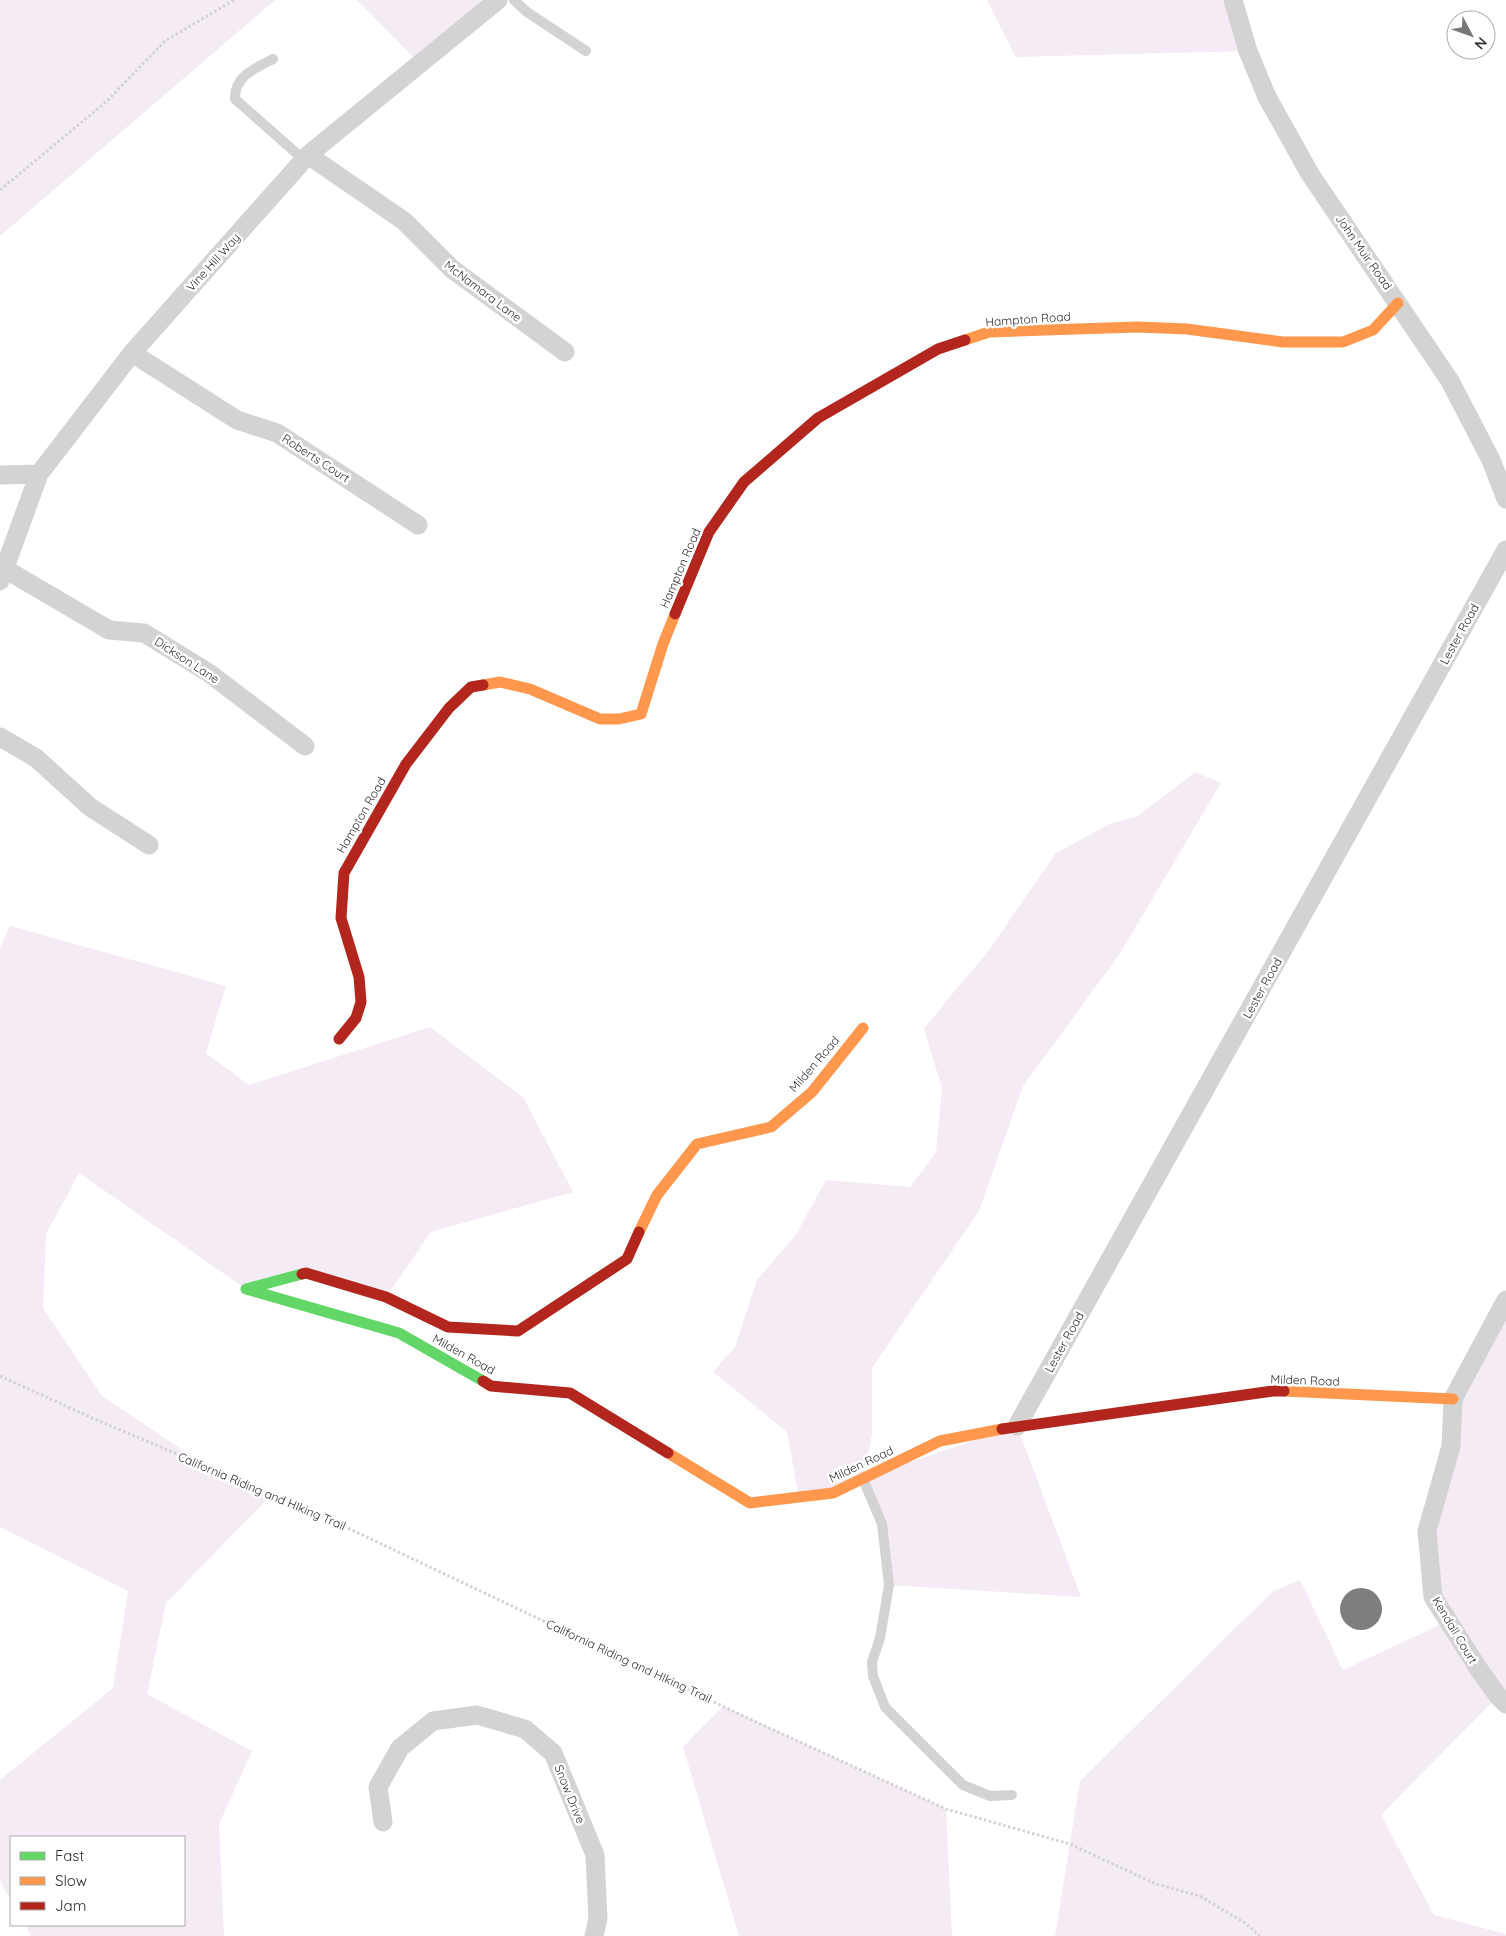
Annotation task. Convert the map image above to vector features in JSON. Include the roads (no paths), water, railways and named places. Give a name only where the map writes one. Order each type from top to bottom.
[{"type":"street","name":"Vine Hill Way","points":[[2,575],[39,474],[132,354],[306,158],[498,0]]},
{"type":"street","name":"John Muir Road","points":[[1233,0],[1248,51],[1286,132],[1310,174],[1450,381],[1491,460],[1506,499]]},
{"type":"street","name":"McNamara Lane","points":[[306,158],[404,221],[452,269],[565,352]]},
{"type":"street","name":"Hampton Road","points":[[339,1039],[356,1018],[362,1002],[359,977],[341,918],[344,873],[406,764],[449,708],[471,687],[500,682],[530,689],[600,719],[619,719],[641,714],[663,644],[709,532],[744,482],[818,418],[938,349],[989,332],[1137,327],[1187,328],[1283,342],[1343,342],[1373,330],[1398,303]]},
{"type":"street","name":"Roberts Court","points":[[132,354],[236,420],[277,433],[418,525]]},
{"type":"street","points":[[0,475],[39,474]]},
{"type":"street","name":"Lester Road","points":[[1018,1426],[1506,550]]},
{"type":"street","name":"Dickson Lane","points":[[2,575],[109,630],[144,633],[209,673],[305,746]]},
{"type":"street","points":[[0,737],[36,758],[90,807],[149,845]]},
{"type":"street","name":"Milden Road","points":[[862,1028],[812,1092],[771,1127],[697,1144],[657,1195],[627,1259],[518,1331],[448,1327],[386,1297],[306,1273],[246,1289],[399,1333],[491,1386],[570,1393],[750,1503],[833,1493],[940,1441],[1018,1426],[1272,1391],[1453,1399]]},
{"type":"street","points":[[1453,1399],[1506,1300]]},
{"type":"street","name":"Kendall Court","points":[[1453,1399],[1451,1446],[1427,1531],[1433,1597],[1480,1671],[1506,1704]]},
{"type":"street","name":"Snow Drive","points":[[383,1822],[378,1787],[400,1748],[433,1721],[477,1715],[525,1729],[553,1753],[595,1854],[598,1918],[594,1936]]},
{"type":"lane","points":[[514,0],[527,12],[586,51]]},
{"type":"lane","points":[[273,59],[246,73],[235,89],[235,99],[306,158]]},
{"type":"lane","points":[[863,1478],[882,1524],[889,1585],[880,1638],[872,1662],[873,1676],[885,1707],[963,1786],[990,1796],[1012,1795]]}]
